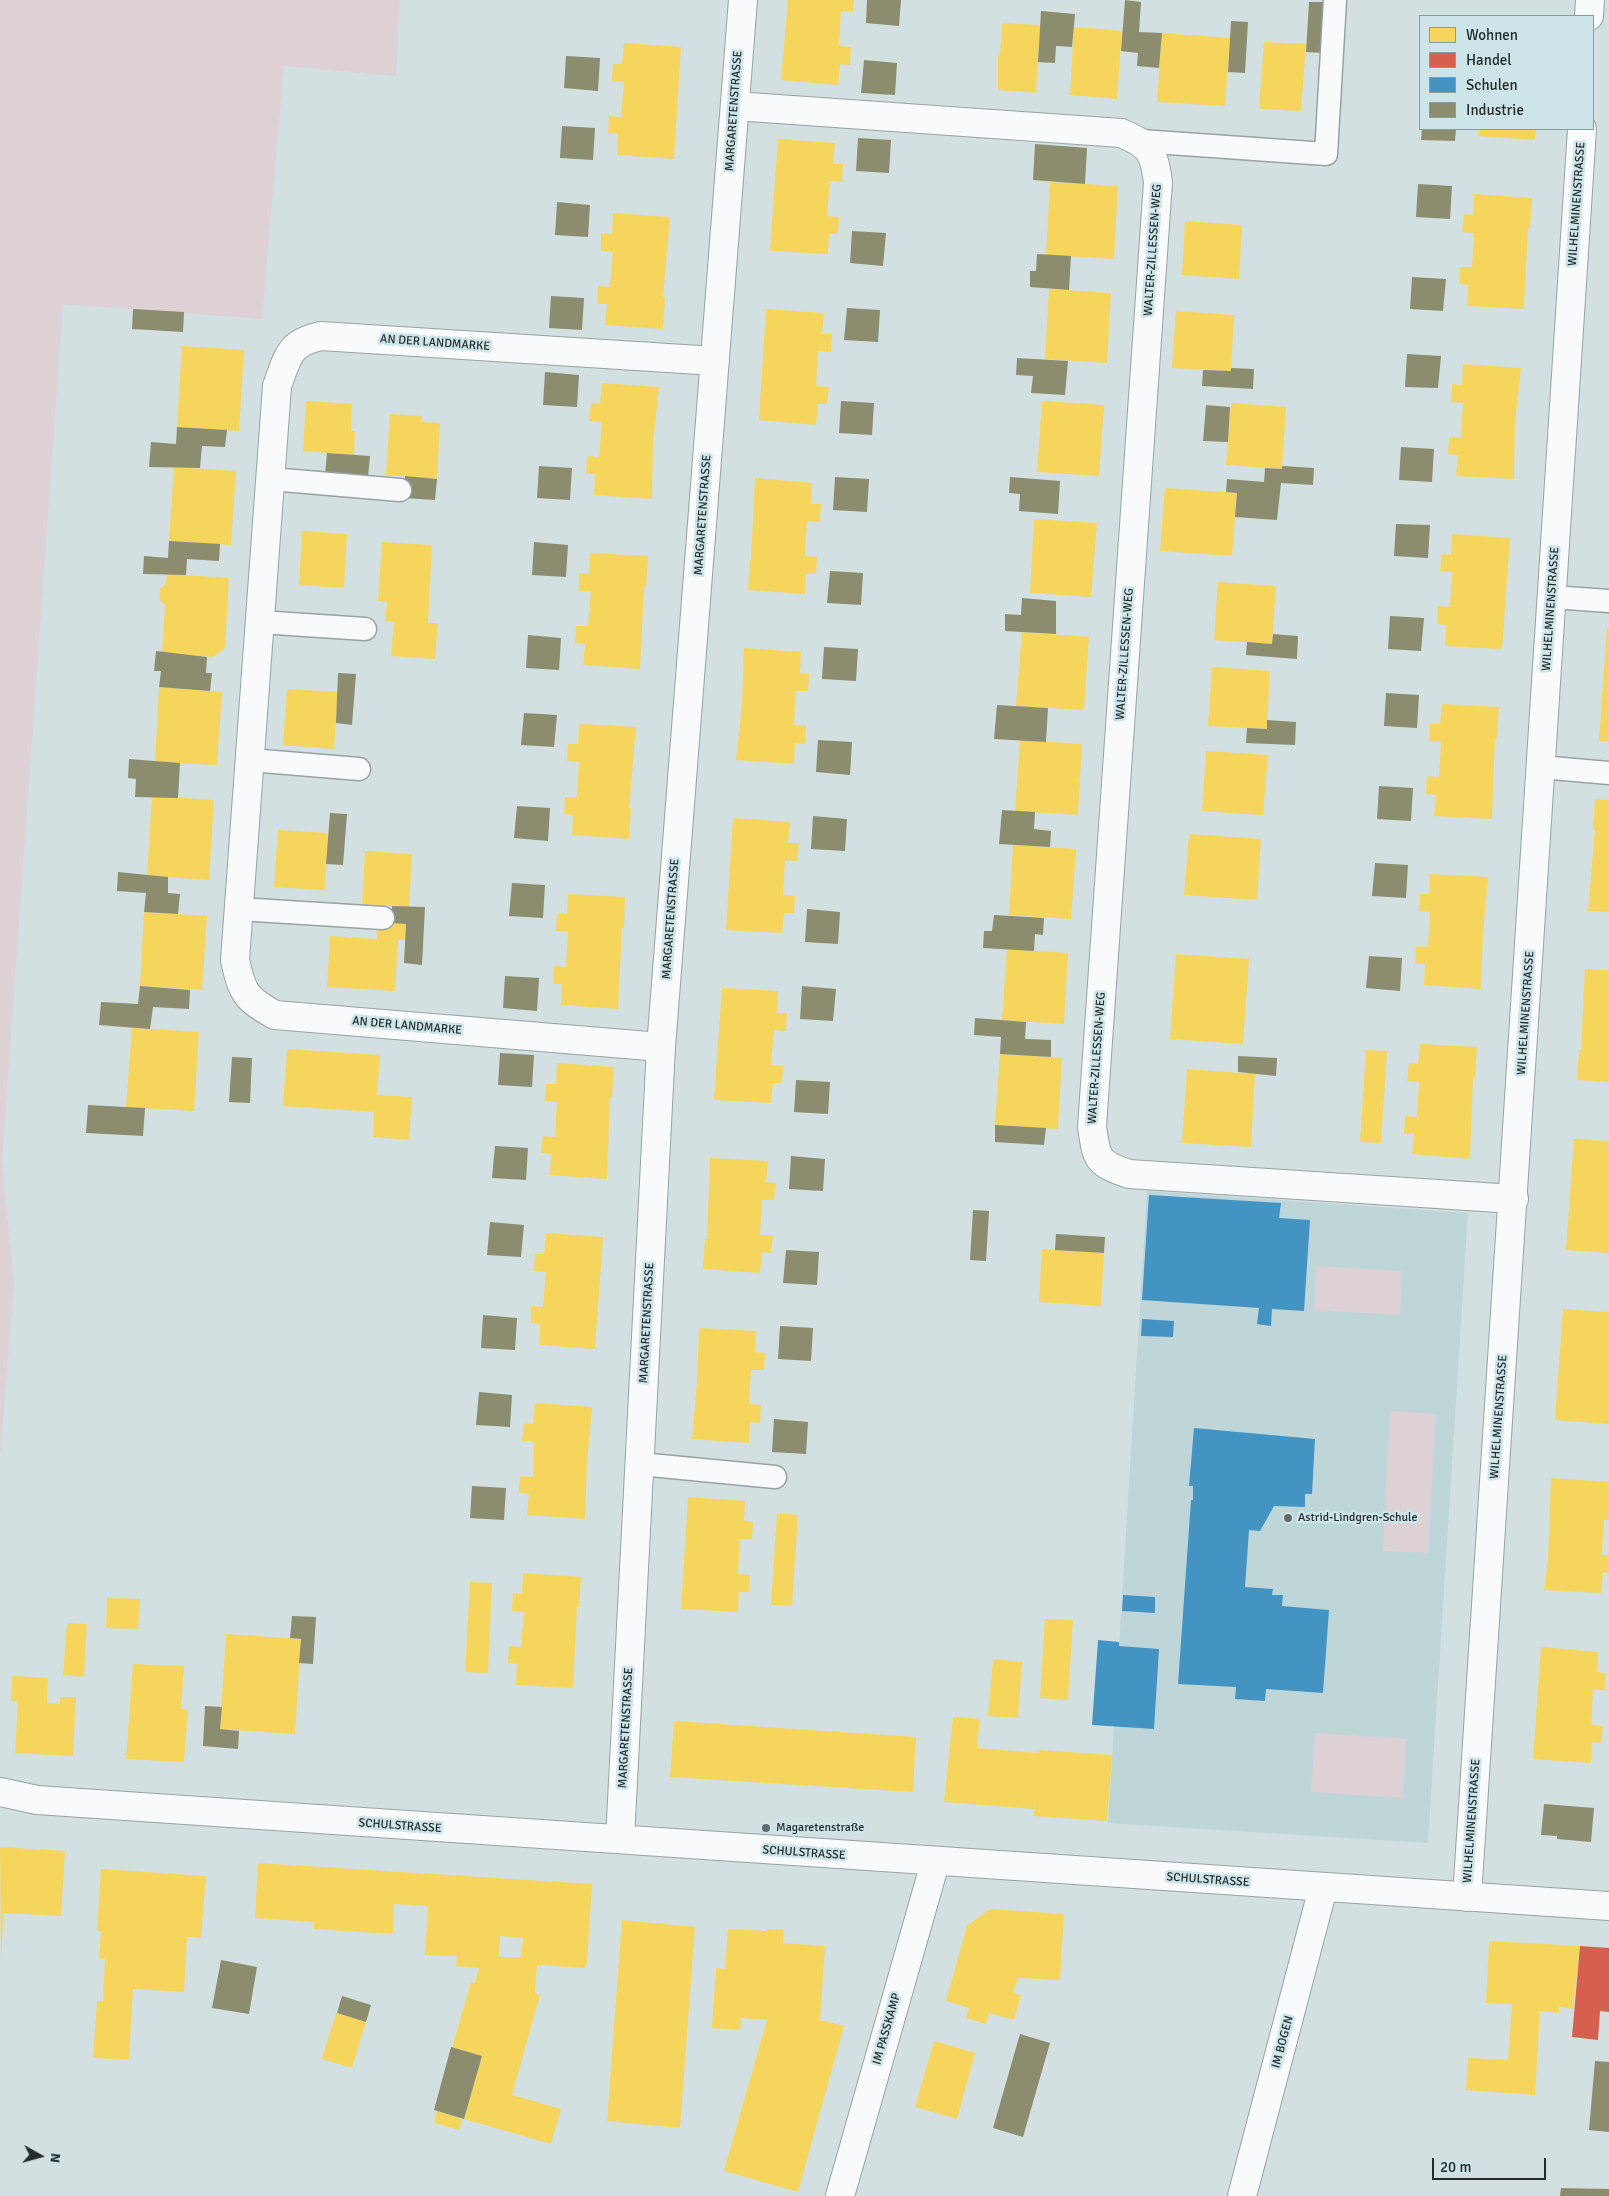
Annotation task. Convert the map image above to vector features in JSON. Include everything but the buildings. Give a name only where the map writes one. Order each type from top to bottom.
[{"type":"street","name":"MARGARETENSTRASSE","points":[[620,1839],[661,1047],[743,0]]},
{"type":"street","points":[[1589,15],[1590,0]]},
{"type":"street","points":[[735,106],[1121,133],[1141,141]]},
{"type":"street","name":"WILHELMINENSTRASSE","points":[[1467,1897],[1514,1199],[1582,130]]},
{"type":"street","name":"WALTER-ZILLESSEN-WEG","points":[[1141,141],[1155,160],[1158,182],[1093,1117],[1096,1155],[1108,1167],[1129,1174],[1514,1199]]},
{"type":"street","name":"AN DER LANDMARKE","points":[[661,1047],[276,1015],[255,1004],[241,986],[235,960],[277,386],[288,355],[303,340],[321,336],[715,361]]},
{"type":"street","name":"SCHULSTRASSE","points":[[0,1792],[37,1800],[308,1820],[620,1839],[934,1863],[1609,1906]]},
{"type":"street","name":"IM PASSKAMP","points":[[840,2196],[934,1863]]},
{"type":"street","name":"IM BOGEN","points":[[1242,2196],[1323,1888]]},
{"type":"lane","points":[[1141,141],[1326,154],[1334,0]]},
{"type":"lane","points":[[271,479],[400,490]]},
{"type":"lane","points":[[1552,596],[1609,601]]},
{"type":"lane","points":[[260,622],[365,629]]},
{"type":"lane","points":[[250,760],[359,769]]},
{"type":"lane","points":[[1541,767],[1609,772]]},
{"type":"lane","points":[[240,910],[383,918]]},
{"type":"lane","points":[[640,1464],[775,1477]]},
{"type":"shaded area","points":[[0,0],[400,0],[396,76],[284,66],[262,319],[63,304],[2,1161],[14,1285],[0,1456]]},
{"type":"shaded area","name":"Astrid-Lindgren-Schule","points":[[1147,1191],[1468,1213],[1428,1843],[1108,1823]]},
{"type":"shaded area","points":[[1317,1266],[1402,1271],[1400,1315],[1314,1310]]},
{"type":"shaded area","points":[[1390,1411],[1436,1414],[1428,1553],[1383,1551]]},
{"type":"shaded area","points":[[1315,1733],[1406,1739],[1403,1798],[1311,1792]]},
{"type":"place","name":"Astrid-Lindgren-Schule","points":[[1288,1518]]},
{"type":"place","name":"Magaretenstraße","points":[[766,1828]]}]
